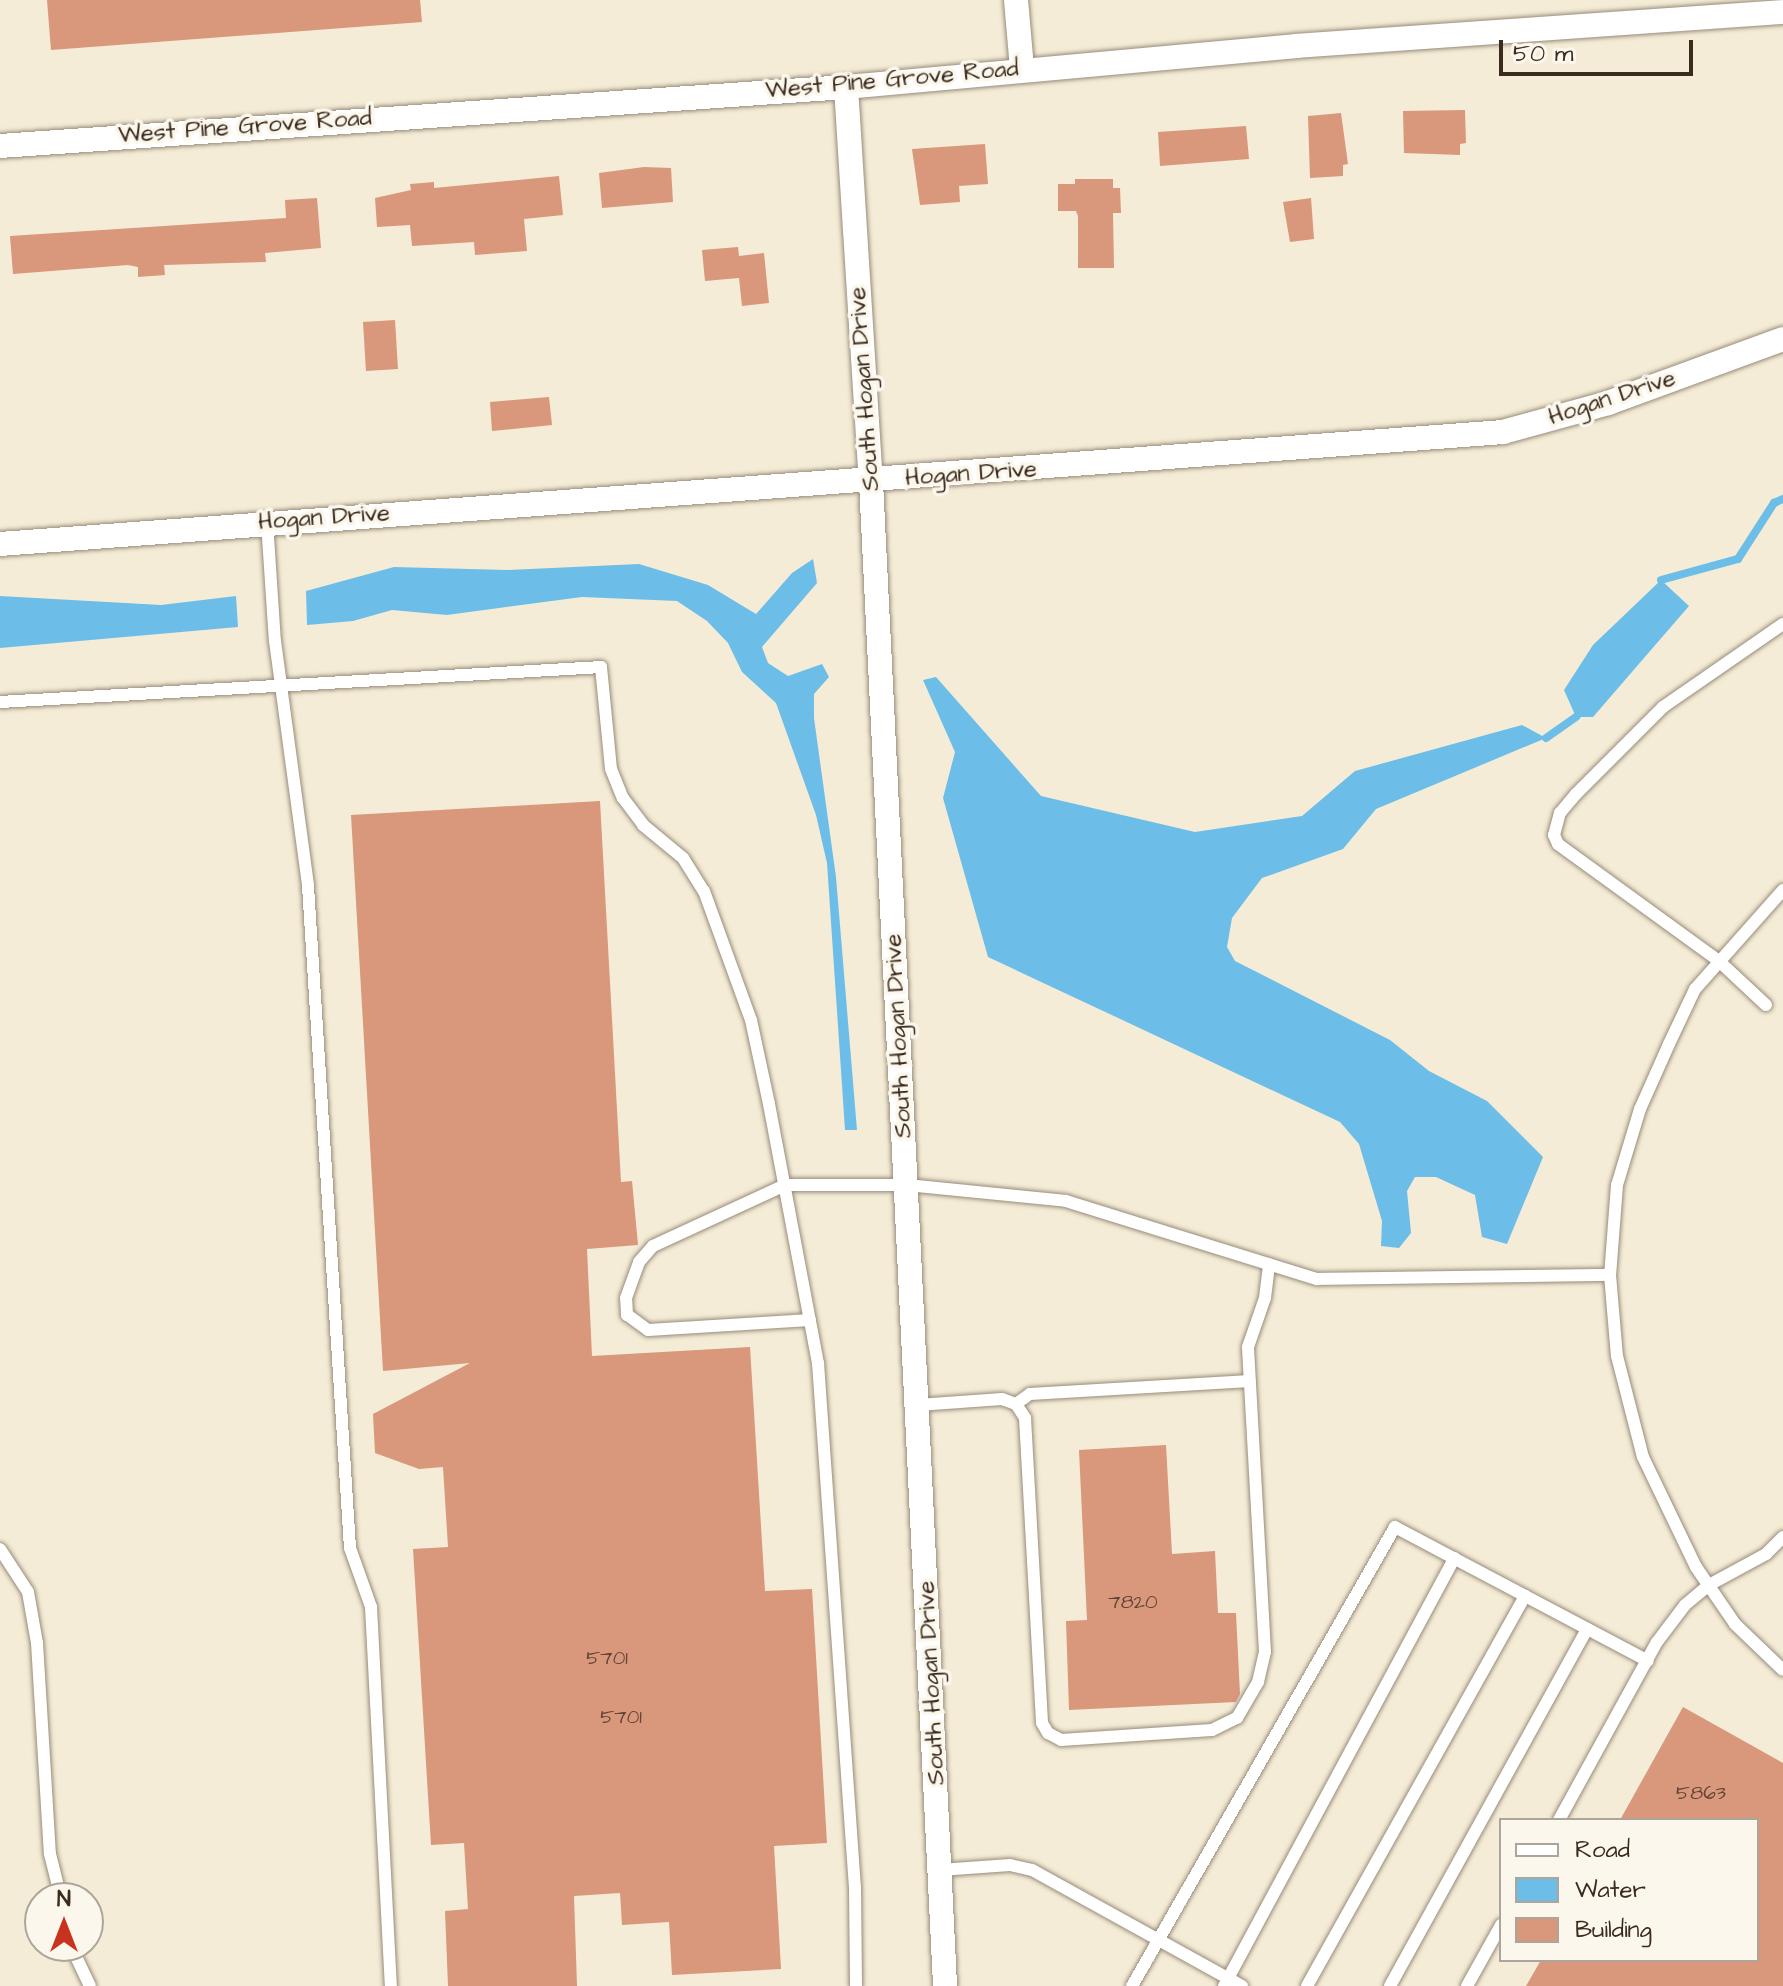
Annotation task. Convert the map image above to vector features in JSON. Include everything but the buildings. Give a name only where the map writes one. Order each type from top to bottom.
[{"type":"street","points":[[1016,0],[1022,69]]},
{"type":"street","name":"West Pine Grove Road","points":[[0,146],[846,87],[1022,69],[1783,12]]},
{"type":"street","name":"South Hogan Drive","points":[[846,87],[871,482],[945,1986]]},
{"type":"street","name":"Hogan Drive","points":[[0,544],[267,522],[871,482],[1503,432],[1608,403],[1783,339]]},
{"type":"lane","points":[[267,522],[281,682],[308,886],[350,1548],[371,1607],[391,1986]]},
{"type":"lane","points":[[1766,1005],[1719,961],[1558,844],[1554,835],[1560,813],[1576,794],[1663,707],[1783,624]]},
{"type":"lane","points":[[0,702],[281,682],[601,667],[611,769],[636,816],[683,858],[704,891],[751,1020],[785,1185],[819,1378],[853,1857],[856,1986]]},
{"type":"lane","points":[[1783,890],[1695,989],[1640,1109],[1617,1185],[1610,1275],[1617,1356],[1643,1457],[1709,1585],[1735,1624],[1783,1670]]},
{"type":"lane","points":[[810,1320],[648,1330],[627,1315],[630,1281],[653,1246],[785,1185],[907,1185],[1066,1201],[1317,1279],[1610,1275]]},
{"type":"lane","points":[[918,1405],[1002,1399],[1016,1404],[1025,1418],[1042,1723],[1048,1733],[1061,1740],[1212,1730],[1237,1718],[1258,1682],[1265,1652],[1248,1347],[1265,1298],[1269,1264]]},
{"type":"lane","points":[[1016,1404],[1030,1394],[1250,1381]]},
{"type":"lane","points":[[1132,1986],[1395,1527],[1648,1661]]},
{"type":"lane","points":[[1560,1818],[1648,1661],[1685,1605],[1709,1585],[1766,1554],[1783,1537]]},
{"type":"lane","points":[[0,1549],[28,1592],[35,1630],[50,1854],[57,1882]]},
{"type":"lane","points":[[1226,1982],[1454,1558]]},
{"type":"lane","points":[[1307,1986],[1525,1596]]},
{"type":"lane","points":[[1390,1986],[1587,1629]]},
{"type":"lane","points":[[940,1870],[1010,1865],[1032,1870],[1159,1940],[1226,1982],[1242,1986]]},
{"type":"lane","points":[[1467,1986],[1499,1929]]},
{"type":"lane","points":[[79,1962],[90,1986]]},
{"type":"water","points":[[813,559],[817,583],[762,647],[768,663],[788,676],[822,664],[829,677],[814,694],[814,718],[836,877],[857,1130],[845,1130],[827,863],[816,815],[776,703],[742,672],[728,643],[707,621],[677,601],[582,597],[447,615],[392,610],[353,621],[307,625],[306,591],[394,567],[507,570],[639,564],[708,585],[756,614],[792,573]]},
{"type":"water","points":[[1661,580],[1689,606],[1593,717],[1576,717],[1564,690],[1593,645]]},
{"type":"water","points":[[0,596],[161,605],[236,596],[238,627],[0,648]]},
{"type":"water","points":[[936,677],[1041,796],[1195,832],[1302,816],[1355,771],[1522,725],[1546,738],[1376,809],[1343,849],[1262,878],[1232,918],[1227,947],[1235,961],[1390,1040],[1429,1071],[1487,1101],[1543,1157],[1507,1244],[1482,1237],[1475,1195],[1436,1177],[1415,1177],[1407,1191],[1411,1233],[1399,1248],[1381,1246],[1382,1221],[1359,1144],[1340,1122],[988,957],[943,798],[955,752],[923,680]]},
{"type":"waterway","points":[[1661,580],[1738,559],[1774,503],[1783,499]]},
{"type":"waterway","points":[[1546,738],[1576,717]]}]
